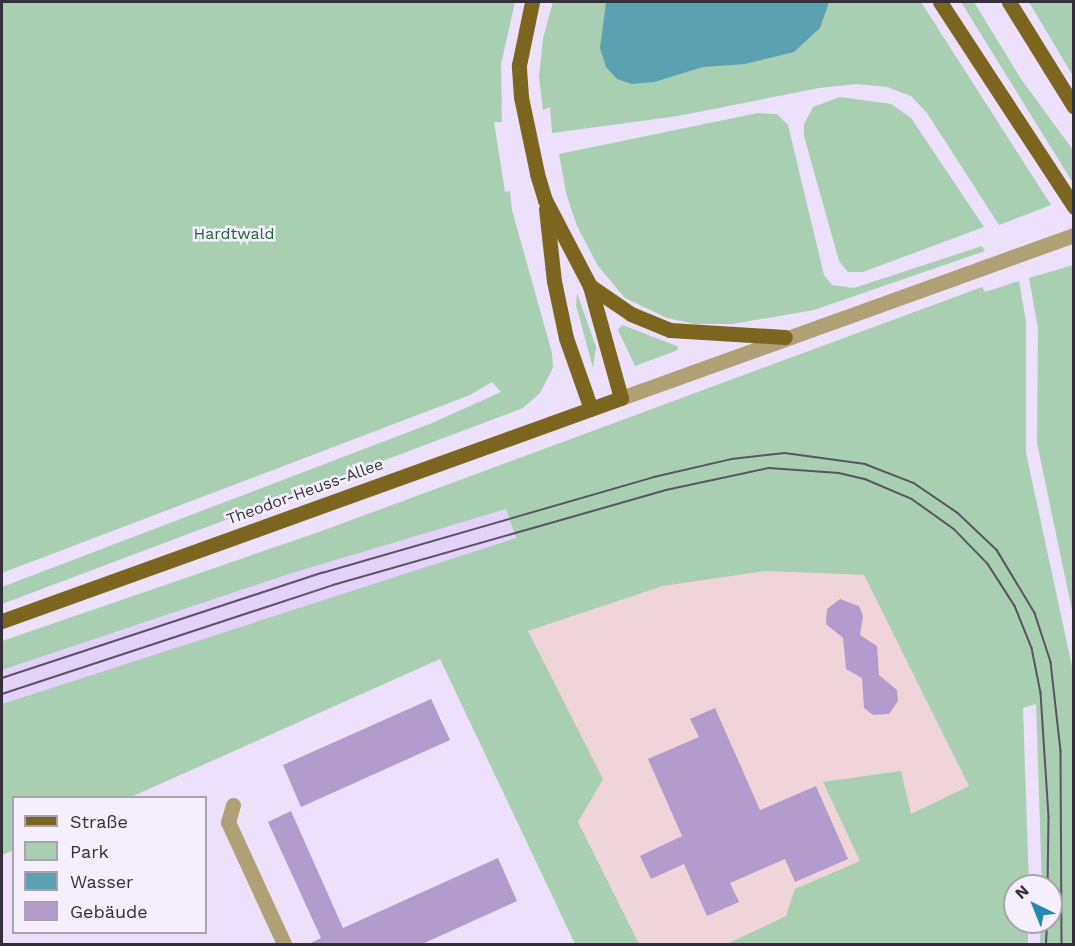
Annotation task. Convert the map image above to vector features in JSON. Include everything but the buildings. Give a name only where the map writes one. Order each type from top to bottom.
[{"type":"main road","points":[[532,2],[519,65],[527,126],[545,200],[556,292],[574,368],[591,409]]},
{"type":"main road","points":[[940,2],[1074,207]]},
{"type":"main road","points":[[1009,2],[1074,107]]},
{"type":"main road","points":[[545,200],[590,286],[621,398]]},
{"type":"main road","points":[[590,286],[631,314],[670,330],[785,337]]},
{"type":"main road","name":"Theodor-Heuss-Allee","points":[[2,621],[621,398]]},
{"type":"street","points":[[621,398],[785,337],[1074,235]]},
{"type":"street","points":[[233,805],[228,822],[284,945]]},
{"type":"shaded area","points":[[506,508],[516,539],[2,704],[2,670],[292,573]]},
{"type":"shaded area","points":[[766,571],[865,575],[969,786],[910,815],[834,944],[575,944],[527,631],[663,586]]},
{"type":"green space","name":"Hardtwald","points":[[2,2],[515,2],[501,64],[502,122],[494,122],[505,192],[510,191],[512,210],[552,353],[553,368],[540,393],[523,408],[2,604],[2,587],[432,423],[501,392],[492,382],[470,395],[2,573]]},
{"type":"green space","points":[[553,2],[921,2],[1051,205],[999,225],[927,113],[911,96],[887,87],[856,84],[819,88],[678,116],[552,133],[550,107],[543,110],[539,77],[543,38]]},
{"type":"green space","points":[[961,2],[974,2],[1021,79],[1073,150],[1073,183]]},
{"type":"green space","points":[[1029,2],[1073,2],[1073,76]]},
{"type":"green space","points":[[840,97],[891,104],[911,118],[984,227],[863,272],[848,272],[839,261],[804,136],[804,124],[813,107]]},
{"type":"green space","points":[[758,113],[777,114],[788,125],[824,275],[832,285],[854,288],[982,246],[985,251],[814,310],[732,324],[695,324],[667,318],[625,298],[598,266],[577,226],[566,193],[559,154]]},
{"type":"green space","points":[[1073,265],[1073,615],[1037,443],[1038,328],[1029,278]]},
{"type":"green space","points":[[1019,281],[1026,322],[1026,453],[1073,671],[1073,944],[1040,944],[1040,934],[1063,934],[1063,874],[1042,874],[1036,704],[1023,708],[1029,874],[1003,874],[1003,934],[1028,934],[1028,944],[727,944],[786,916],[795,889],[860,861],[823,782],[901,771],[911,814],[969,786],[864,575],[766,571],[663,586],[528,631],[603,779],[578,822],[639,944],[575,944],[440,659],[133,796],[12,796],[12,850],[2,855],[2,704],[516,538],[506,509],[292,573],[2,670],[2,641],[319,532],[982,287],[985,292]]},
{"type":"green space","points":[[577,293],[596,347],[593,368],[576,305]]},
{"type":"green space","points":[[622,325],[677,346],[678,350],[635,366],[618,330]]},
{"type":"water","points":[[606,2],[829,2],[820,28],[794,52],[745,64],[703,67],[654,82],[632,84],[617,79],[606,67],[600,48]]},
{"type":"tram line","points":[[2,678],[322,573],[654,477],[732,459],[785,453],[865,464],[914,483],[958,513],[997,550],[1035,613],[1051,662],[1061,751],[1062,944]]},
{"type":"tram line","points":[[2,694],[333,585],[666,490],[769,468],[839,473],[865,479],[912,499],[954,529],[988,564],[1015,606],[1032,648],[1041,693],[1049,817],[1048,874]]},
{"type":"tram line","points":[[1046,934],[1046,944]]}]
